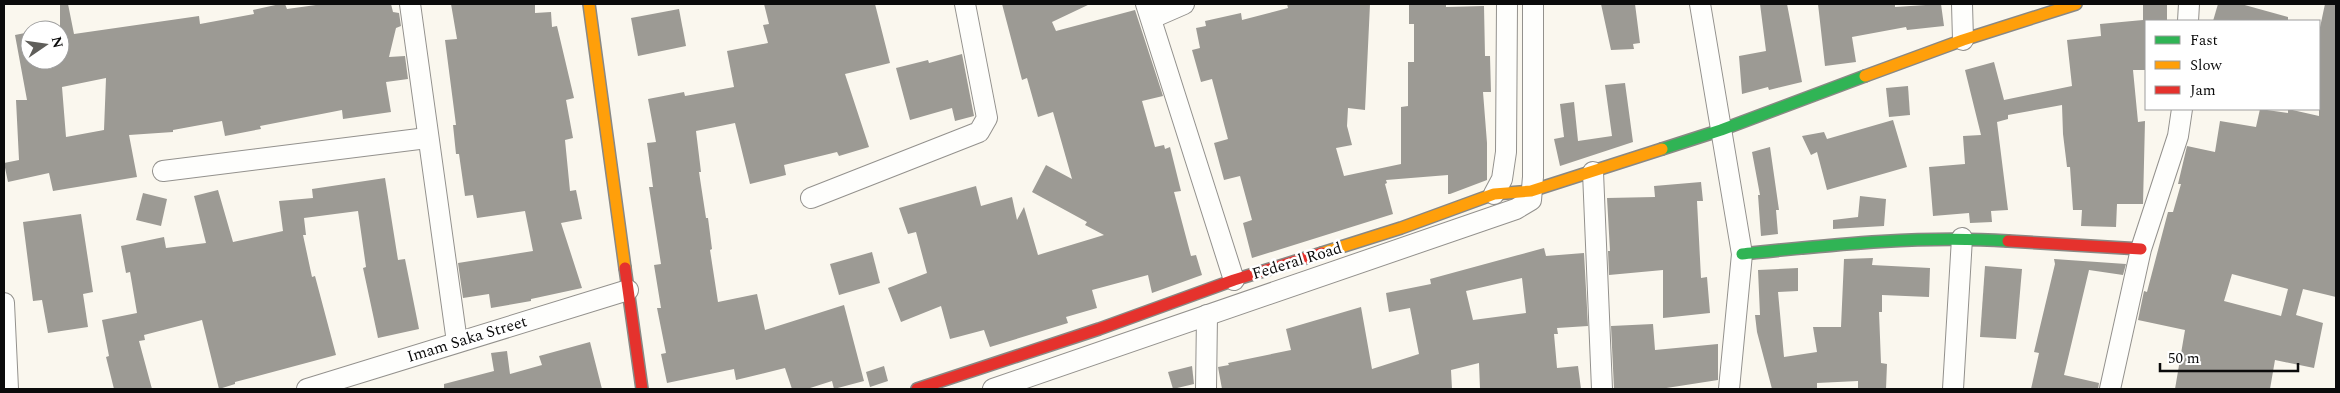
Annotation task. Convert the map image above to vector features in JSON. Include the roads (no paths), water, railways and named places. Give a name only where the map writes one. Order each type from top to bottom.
[{"type":"street","points":[[410,4],[427,138],[457,342]]},
{"type":"street","points":[[589,4],[642,389]]},
{"type":"street","points":[[811,198],[979,132],[987,118],[965,4]]},
{"type":"street","points":[[1184,4],[1149,11],[1234,280]]},
{"type":"street","points":[[1494,194],[1502,179],[1506,152],[1508,4]]},
{"type":"street","points":[[1531,191],[1533,177],[1533,4]]},
{"type":"street","points":[[1700,4],[1742,254],[1729,389]]},
{"type":"street","points":[[1962,4],[1963,40]]},
{"type":"street","name":"Federal Road","points":[[917,389],[1090,332],[1234,280],[1401,228],[1494,194],[1531,191],[1721,130],[1963,40],[2076,4]]},
{"type":"street","points":[[2188,4],[2188,20]]},
{"type":"street","points":[[2110,389],[2141,249],[2178,136],[2182,110]]},
{"type":"street","points":[[162,171],[427,138]]},
{"type":"street","points":[[1593,172],[1602,389]]},
{"type":"street","name":"Federal Road","points":[[993,389],[1516,209],[1531,200],[1531,191]]},
{"type":"street","points":[[1742,254],[1847,243],[1962,238],[2141,249]]},
{"type":"street","points":[[1954,389],[1962,238]]},
{"type":"street","name":"Imam Saka Street","points":[[308,389],[628,290]]},
{"type":"street","points":[[4,303],[8,389]]},
{"type":"street","points":[[1206,389],[1207,315]]}]
